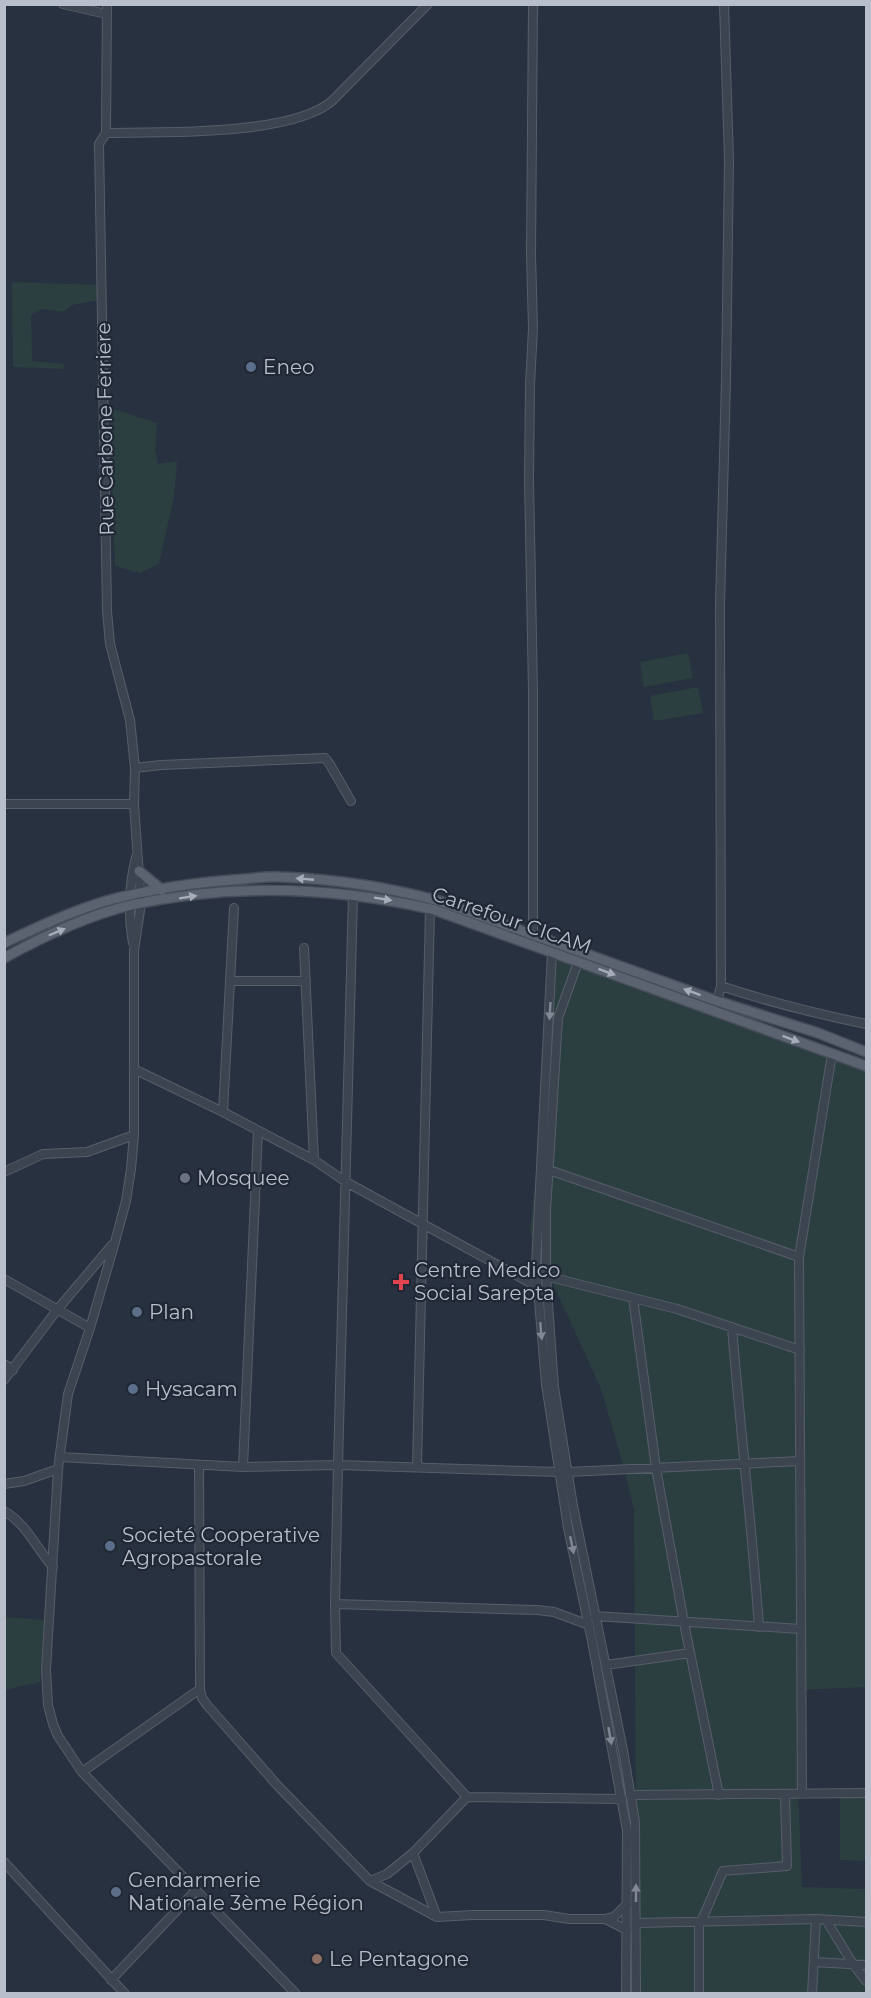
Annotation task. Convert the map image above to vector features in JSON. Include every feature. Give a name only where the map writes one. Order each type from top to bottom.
[{"type":"main road","points":[[139,871],[162,890]]},
{"type":"main road","points":[[4,943],[55,919],[105,902],[136,894],[214,881],[280,877],[365,885],[402,891],[439,901],[717,1001],[818,1033],[867,1052]]},
{"type":"main road","name":"Carrefour CICAM","points":[[4,958],[55,932],[136,905],[210,893],[276,889],[353,895],[430,909],[867,1066]]},
{"type":"street","points":[[63,4],[106,14]]},
{"type":"street","name":"Rue Carbone Ferriere","points":[[107,4],[106,133],[99,144],[108,635],[130,720],[135,768],[134,804],[139,871],[136,905],[130,929],[134,950],[134,1135],[126,1201],[90,1328],[68,1394],[58,1469],[46,1670],[48,1705],[58,1736],[82,1772],[296,1994]]},
{"type":"street","points":[[106,133],[228,130],[312,114],[332,101],[428,4]]},
{"type":"street","points":[[533,4],[531,255],[533,328],[530,385],[530,478],[534,935]]},
{"type":"street","points":[[717,1001],[721,986],[720,605],[729,160],[724,4]]},
{"type":"street","points":[[135,768],[172,764],[325,758],[351,801]]},
{"type":"street","points":[[4,804],[134,804]]},
{"type":"street","name":"Rue Carbone Ferriere","points":[[136,894],[131,876],[137,853]]},
{"type":"street","points":[[353,895],[338,1465],[336,1653],[467,1797]]},
{"type":"street","points":[[223,1112],[234,909]]},
{"type":"street","points":[[417,1467],[430,909]]},
{"type":"street","points":[[304,948],[314,1160]]},
{"type":"street","points":[[552,952],[536,1265],[546,1384],[606,1665],[635,1822],[636,1994]]},
{"type":"street","points":[[579,962],[558,1018],[546,1211],[546,1276],[568,1528],[589,1625],[627,1830],[626,1994]]},
{"type":"street","points":[[230,981],[306,981]]},
{"type":"street","points":[[721,986],[757,998],[867,1024]]},
{"type":"street","points":[[802,1794],[799,1257],[832,1054]]},
{"type":"street","points":[[134,1069],[314,1160],[346,1182],[538,1287]]},
{"type":"street","points":[[243,1467],[258,1131]]},
{"type":"street","points":[[4,1172],[43,1154],[87,1152],[134,1135]]},
{"type":"street","points":[[549,1170],[799,1257]]},
{"type":"street","points":[[4,1380],[57,1310],[115,1242]]},
{"type":"street","points":[[546,1276],[677,1309],[800,1350]]},
{"type":"street","points":[[4,1279],[90,1328]]},
{"type":"street","points":[[633,1298],[656,1468],[684,1623],[719,1794]]},
{"type":"street","points":[[732,1327],[759,1627]]},
{"type":"street","points":[[4,1364],[13,1370]]},
{"type":"street","points":[[60,1457],[243,1467],[338,1465],[563,1472],[800,1461]]},
{"type":"street","points":[[199,1465],[200,1689],[202,1698],[278,1786],[370,1881],[437,1917],[544,1915],[569,1919],[606,1919],[615,1917],[627,1904]]},
{"type":"street","points":[[4,1484],[24,1481],[58,1469]]},
{"type":"street","points":[[4,1511],[14,1517],[30,1534],[53,1567]]},
{"type":"street","points":[[335,1604],[537,1610],[554,1612],[589,1625]]},
{"type":"street","points":[[595,1616],[801,1629]]},
{"type":"street","points":[[606,1665],[690,1653]]},
{"type":"street","points":[[82,1772],[200,1689]]},
{"type":"street","points":[[699,1994],[700,1922],[723,1871],[787,1866],[785,1794]]},
{"type":"street","points":[[630,1795],[867,1794]]},
{"type":"street","points":[[370,1881],[387,1874],[413,1853],[467,1797],[622,1799]]},
{"type":"street","points":[[413,1853],[437,1917]]},
{"type":"street","points":[[4,1862],[125,1994]]},
{"type":"street","points":[[111,1980],[196,1890]]},
{"type":"street","points":[[606,1919],[627,1930]]},
{"type":"street","points":[[636,1923],[816,1919],[867,1922]]},
{"type":"street","points":[[812,1994],[816,1919]]},
{"type":"street","points":[[826,1920],[853,1964],[867,1981]]},
{"type":"street","points":[[814,1962],[867,1965]]},
{"type":"green space","points":[[12,282],[98,285],[99,300],[72,305],[63,312],[42,309],[31,315],[32,361],[64,364],[63,369],[13,367]]},
{"type":"green space","points":[[110,408],[157,423],[155,450],[158,464],[177,461],[174,497],[159,564],[140,573],[115,566]]},
{"type":"green space","points":[[688,653],[693,678],[644,687],[640,662]]},
{"type":"green space","points":[[698,687],[703,713],[654,721],[650,696]]},
{"type":"green space","points":[[548,948],[866,1063],[866,1687],[801,1690],[798,1791],[802,1887],[866,1889],[866,1993],[637,1993],[634,1510],[601,1389],[530,1233],[545,1086]]},
{"type":"green space","points":[[5,1617],[44,1620],[40,1682],[5,1690]]},
{"type":"green space","points":[[840,1795],[866,1795],[866,1861],[840,1860]]},
{"type":"place","name":"Eneo","points":[[251,367]]},
{"type":"place","name":"Mosquee","points":[[185,1178]]},
{"type":"place","name":"Centre Medico Social Sarepta","points":[[401,1282]]},
{"type":"place","name":"Plan","points":[[137,1312]]},
{"type":"place","name":"Hysacam","points":[[133,1389]]},
{"type":"place","name":"Societé Cooperative Agropastorale","points":[[110,1546]]},
{"type":"place","name":"Gendarmerie Nationale 3ème Région","points":[[116,1892]]},
{"type":"place","name":"Le Pentagone","points":[[317,1959]]}]
